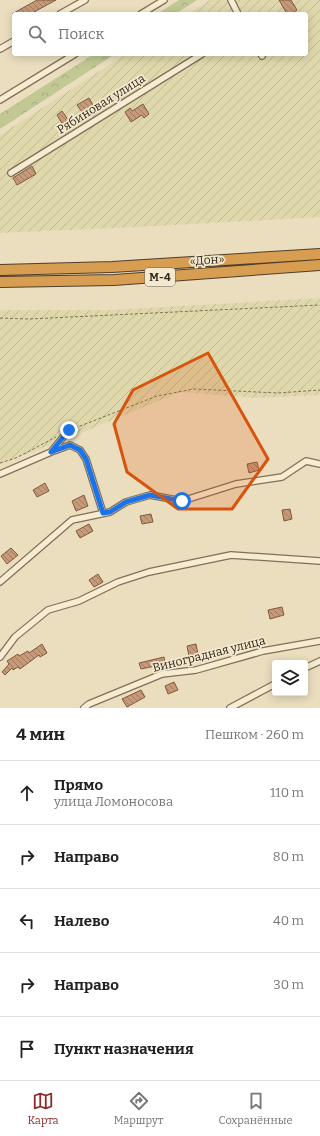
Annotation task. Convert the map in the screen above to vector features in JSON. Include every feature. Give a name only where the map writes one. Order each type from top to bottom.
[{"type":"highway","name":"«Дон»","points":[[0,270],[112,267],[320,254]]},
{"type":"highway","name":"«Дон»","points":[[0,282],[114,280],[320,266]]},
{"type":"street","points":[[63,12],[84,0]]},
{"type":"street","points":[[144,12],[164,0]]},
{"type":"street","points":[[230,0],[237,12]]},
{"type":"street","points":[[0,49],[12,42]]},
{"type":"street","points":[[0,100],[72,56]]},
{"type":"street","name":"Рябиновая улица","points":[[11,173],[199,56]]},
{"type":"street","points":[[51,452],[69,430]]},
{"type":"street","points":[[0,474],[70,445],[80,450],[86,459],[103,513]]},
{"type":"street","points":[[0,582],[72,520],[110,512],[126,502],[150,495],[182,501],[236,484],[282,477],[306,461],[320,464]]},
{"type":"street","points":[[0,657],[16,637],[48,610],[79,601],[118,582],[149,572],[231,555],[320,561]]},
{"type":"street","name":"Виноградная улица","points":[[84,708],[89,704],[162,674],[196,670],[263,651],[320,641]]},
{"type":"street","points":[[308,667],[320,661]]},
{"type":"street","points":[[230,708],[272,686]]},
{"type":"path","points":[[0,318],[29,319],[320,305]]},
{"type":"path","points":[[0,463],[16,458],[69,430],[157,396],[194,389],[278,393],[320,390]]},
{"type":"highlighted area","points":[[208,353],[268,459],[232,509],[178,509],[127,472],[114,424],[133,390]]},
{"type":"shaded area","points":[[210,0],[320,0],[320,217],[0,233],[0,135],[123,56],[308,56],[308,12],[191,12]]},
{"type":"shaded area","points":[[320,298],[320,395],[255,398],[180,392],[64,440],[0,464],[0,310],[112,310]]},
{"type":"green space","points":[[179,0],[197,0],[178,12],[160,12]]},
{"type":"green space","points":[[91,56],[112,56],[0,129],[0,114]]},
{"type":"building","points":[[37,0],[56,0],[34,12],[16,12]]},
{"type":"building","points":[[279,0],[291,0],[297,10],[294,12],[286,12]]},
{"type":"building","points":[[89,98],[93,105],[82,112],[77,105]]},
{"type":"building","points":[[143,104],[149,114],[144,118],[142,115],[131,122],[125,112],[130,108],[132,111]]},
{"type":"building","points":[[62,111],[69,121],[63,125],[57,115]]},
{"type":"building","points":[[32,166],[36,174],[17,185],[13,178]]},
{"type":"building","points":[[257,462],[259,470],[249,473],[247,464]]},
{"type":"building","points":[[45,483],[49,491],[37,497],[33,490]]},
{"type":"building","points":[[84,495],[88,506],[76,511],[72,501]]},
{"type":"building","points":[[290,509],[292,519],[284,521],[282,510]]},
{"type":"building","points":[[151,514],[153,522],[142,524],[140,516]]},
{"type":"building","points":[[89,524],[93,531],[80,538],[76,531]]},
{"type":"building","points":[[11,548],[18,555],[7,564],[1,556]]},
{"type":"building","points":[[98,574],[103,582],[94,587],[89,580]]},
{"type":"building","points":[[282,607],[284,615],[270,619],[268,610]]},
{"type":"building","points":[[42,644],[47,653],[40,657],[39,655],[20,669],[18,667],[13,670],[12,668],[5,675],[2,672],[9,664],[7,661],[18,654],[19,656],[28,651],[29,653]]},
{"type":"building","points":[[196,644],[198,654],[189,656],[187,646]]},
{"type":"building","points":[[164,657],[165,664],[141,669],[139,663]]},
{"type":"building","points":[[174,682],[178,690],[168,694],[165,686]]},
{"type":"building","points":[[141,690],[145,697],[127,707],[122,699]]},
{"type":"route","points":[[69,430],[51,452],[70,445],[80,450],[86,459],[103,513],[110,512],[126,502],[150,495],[182,501]]}]
